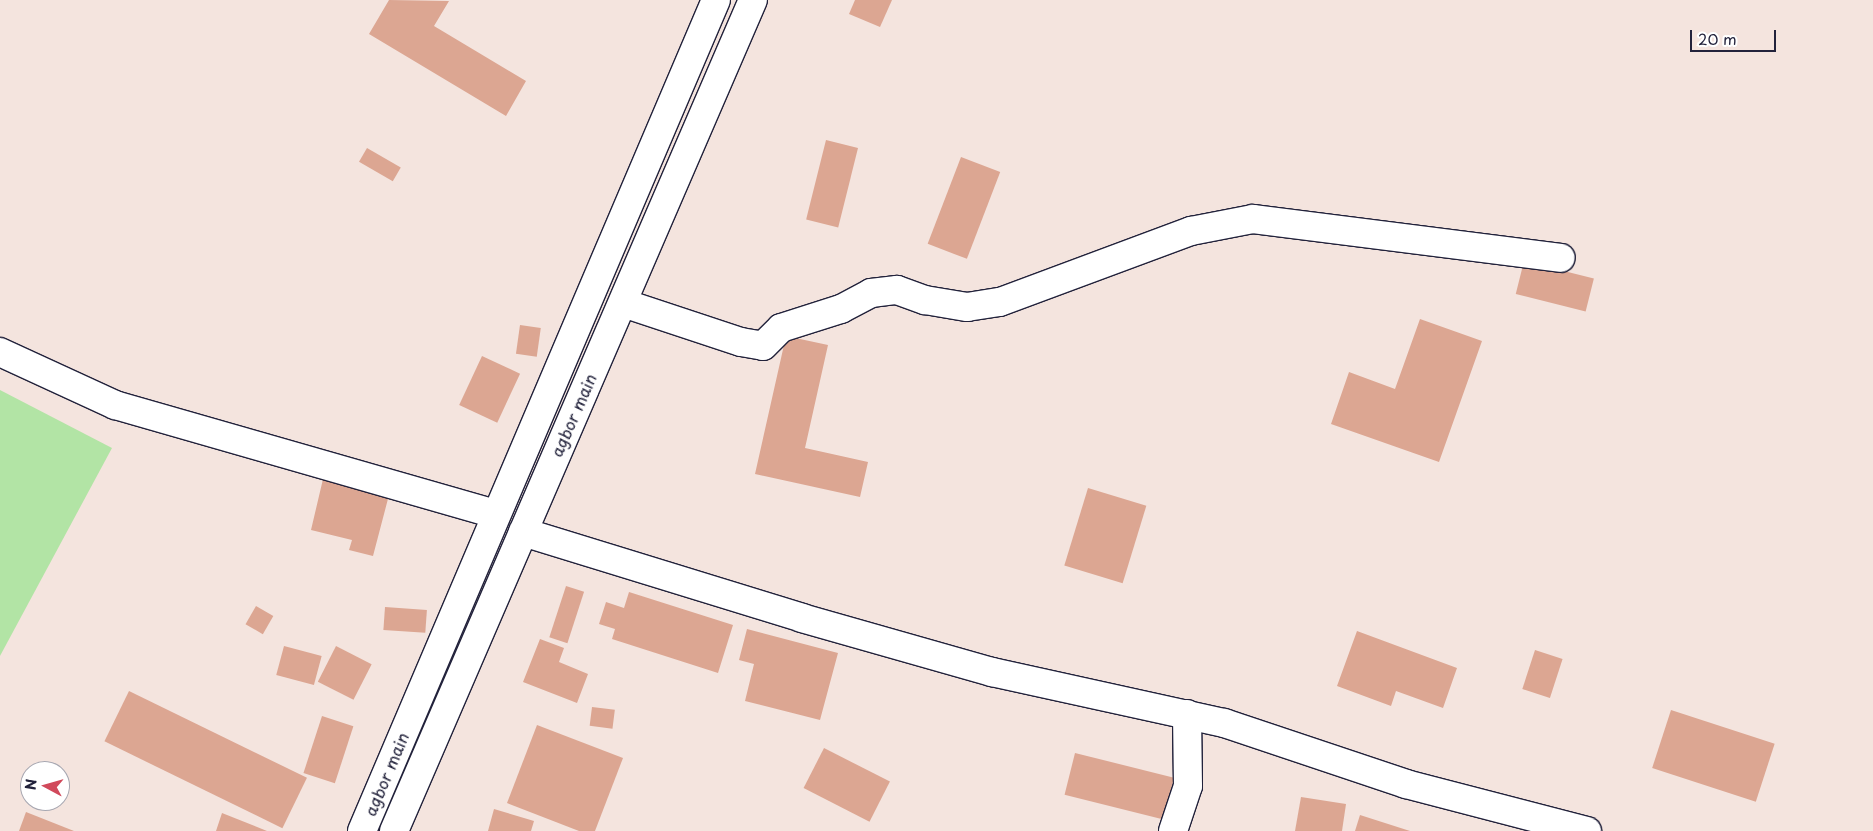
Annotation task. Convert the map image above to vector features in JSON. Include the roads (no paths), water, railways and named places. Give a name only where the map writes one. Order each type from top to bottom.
[{"type":"street","name":"agbor main","points":[[362,831],[716,0]]},
{"type":"street","name":"agbor main","points":[[394,831],[754,0]]},
{"type":"street","points":[[623,303],[741,342],[763,346],[781,328],[841,309],[871,293],[897,290],[925,300],[967,307],[1000,302],[1191,231],[1253,219],[1561,258]]},
{"type":"street","points":[[0,352],[115,405],[496,514]]},
{"type":"street","points":[[523,532],[802,618],[992,672],[1224,723],[1406,784],[1587,831]]},
{"type":"street","points":[[1174,831],[1188,786],[1187,714]]}]
